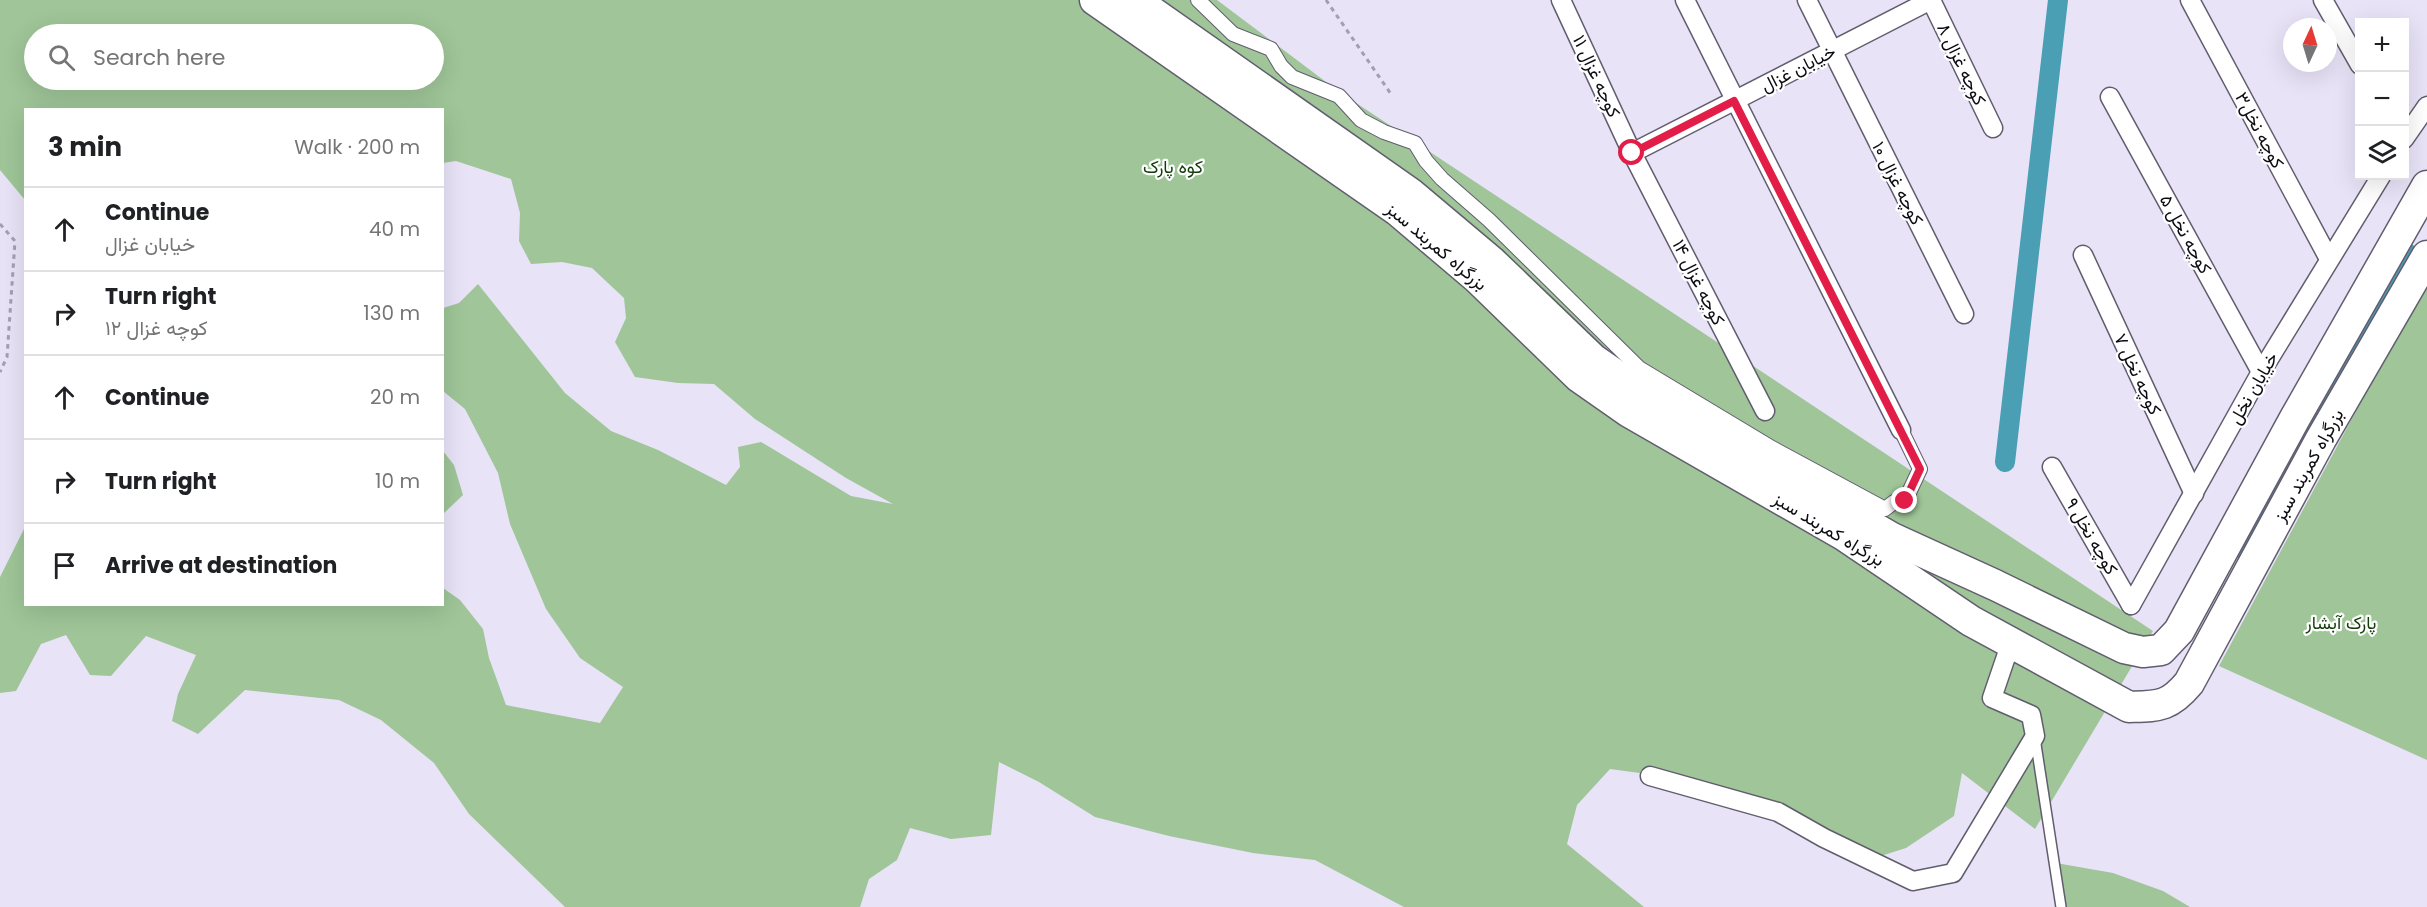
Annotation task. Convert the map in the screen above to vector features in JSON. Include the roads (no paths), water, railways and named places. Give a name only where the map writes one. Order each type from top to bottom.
[{"type":"highway","name":"بزرگراه کمربند سبز","points":[[1095,0],[1398,211],[1477,278],[1579,377],[1629,412],[1862,547],[1971,621],[2129,706],[2155,706],[2175,699],[2189,683],[2321,439],[2427,256]]},
{"type":"highway","name":"بزرگراه کمربند سبز","points":[[1135,0],[1410,193],[1492,262],[1593,359],[1642,393],[1866,524],[2124,648],[2143,652],[2161,650],[2179,631],[2295,418],[2427,186]]},
{"type":"highway","points":[[1971,621],[1968,605],[1972,595],[1983,587],[1995,585]]},
{"type":"street","points":[[1198,0],[1233,34],[1271,49],[1281,66],[1292,77],[1339,96],[1361,120],[1384,132],[1415,143],[1426,161],[1442,179],[1489,220],[1639,368],[1772,448],[1885,509],[1894,502],[1905,501],[1920,469],[1685,0]]},
{"type":"street","name":"کوچه غزال ۱۱","points":[[1561,0],[1632,153]]},
{"type":"street","name":"کوچه غزال ۱۰","points":[[1807,0],[1964,314]]},
{"type":"street","name":"خیابان غزال","points":[[1632,153],[1931,0]]},
{"type":"street","name":"کوچه غزال ۸","points":[[1931,0],[1993,128]]},
{"type":"street","name":"کوچه نخل۳","points":[[2190,0],[2329,259]]},
{"type":"street","points":[[2323,0],[2355,56]]},
{"type":"street","name":"کوچه نخل ۵","points":[[2110,97],[2261,372]]},
{"type":"street","points":[[2409,132],[2427,106]]},
{"type":"street","name":"کوچه غزال ۱۴","points":[[1632,153],[1765,411]]},
{"type":"street","name":"خیابان نخل","points":[[2132,605],[2261,372],[2378,180]]},
{"type":"street","name":"کوچه نخل ۷","points":[[2083,255],[2194,494]]},
{"type":"street","name":"کوچه نخل ۹","points":[[2052,466],[2132,605]]},
{"type":"street","points":[[1650,776],[1778,812],[1824,838],[1913,881],[1953,873],[2035,736],[2031,715],[1992,698],[2011,642]]},
{"type":"lane","points":[[2035,736],[2061,907]]},
{"type":"waterway","points":[[2005,462],[2058,0]]},
{"type":"waterway","points":[[2242,549],[2406,252]]},
{"type":"park label","name":"کوه پارک","points":[[1173,166]]},
{"type":"park label","name":"پارک آبشار","points":[[2341,622]]}]
